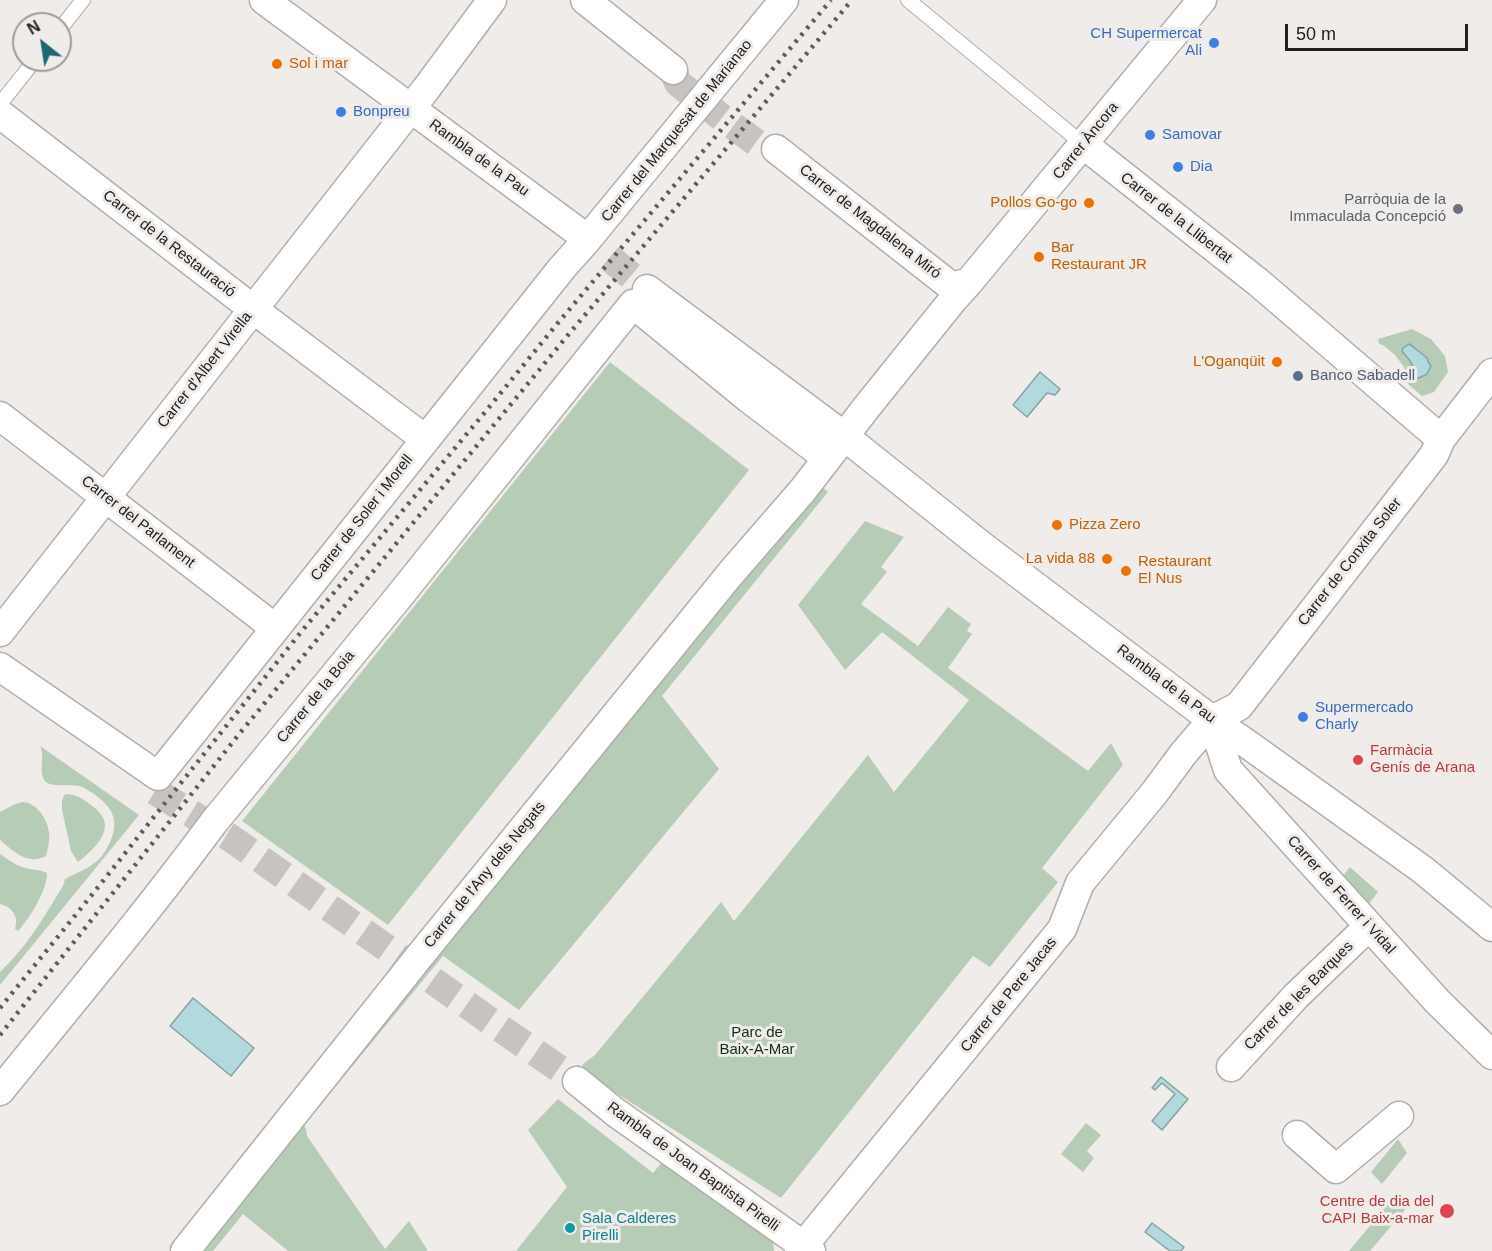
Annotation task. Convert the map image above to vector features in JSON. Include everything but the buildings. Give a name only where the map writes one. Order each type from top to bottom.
[{"type":"street","name":"Rambla de la Pau","points":[[264,0],[577,231]]},
{"type":"street","name":"Carrer d'Albert Virella","points":[[0,632],[411,108],[492,0]]},
{"type":"street","points":[[585,0],[673,70]]},
{"type":"street","name":"Carrer del Marquesat de Marianao","points":[[568,260],[784,0]]},
{"type":"street","name":"Carrer Àncora","points":[[836,447],[958,290],[1202,0]]},
{"type":"street","name":"Carrer de la Restauració","points":[[0,114],[425,439]]},
{"type":"street","name":"Carrer de la Llibertat","points":[[1083,144],[1259,283],[1442,439]]},
{"type":"street","name":"Carrer de Magdalena Miró","points":[[776,149],[958,290]]},
{"type":"street","name":"Carrer de Soler i Morell","points":[[156,784],[275,628],[568,260]]},
{"type":"street","name":"Rambla de la Pau","points":[[640,296],[836,447],[982,546],[1212,720],[1423,870],[1492,927]]},
{"type":"street","name":"Carrer de la Boia","points":[[0,1091],[153,902],[214,822],[640,296]]},
{"type":"street","name":"Carrer de Conxita Soler","points":[[1256,683],[1434,455],[1442,439],[1492,373]]},
{"type":"street","name":"Carrer del Parlament","points":[[0,416],[275,628]]},
{"type":"street","name":"Carrer de l'Any dels Negats","points":[[185,1251],[418,958],[836,447]]},
{"type":"street","points":[[0,668],[156,784]]},
{"type":"street","points":[[0,682],[156,784]]},
{"type":"street","name":"Carrer de Pere Jacas","points":[[805,1249],[1062,929],[1080,883],[1212,720],[1239,706],[1256,683]]},
{"type":"street","name":"Carrer de Ferrer i Vidal","points":[[1212,720],[1228,770],[1369,927],[1492,1055]]},
{"type":"street","name":"Carrer de les Barques","points":[[1231,1067],[1296,996],[1369,927]]},
{"type":"street","name":"Rambla de Joan Baptista Pirelli","points":[[578,1081],[615,1112],[805,1249]]},
{"type":"street","points":[[1297,1136],[1336,1168],[1399,1116]]},
{"type":"lane","points":[[72,14],[83,0]]},
{"type":"lane","name":"Carrer de la Llibertat","points":[[908,0],[1083,144]]},
{"type":"lane","points":[[0,104],[25,72]]},
{"type":"green space","points":[[1412,329],[1431,339],[1445,356],[1448,372],[1434,392],[1422,396],[1408,384],[1404,367],[1395,355],[1379,344],[1378,339]]},
{"type":"green space","points":[[610,362],[749,470],[388,925],[242,821]]},
{"type":"green space","points":[[819,484],[828,492],[662,696],[719,769],[519,1010],[443,956],[304,1125],[307,1136],[385,1249],[409,1221],[428,1251],[288,1251],[243,1214],[213,1251],[199,1251]]},
{"type":"green space","name":"Parc de Baix-A-Mar","points":[[865,521],[904,537],[881,567],[887,572],[861,604],[918,646],[948,607],[971,624],[967,631],[972,634],[948,668],[1088,771],[1111,743],[1123,765],[1042,868],[1058,882],[990,967],[973,956],[781,1198],[580,1070],[583,1064],[595,1055],[721,902],[734,921],[868,755],[894,792],[969,700],[882,632],[845,670],[798,605]]},
{"type":"green space","points":[[40,746],[139,815],[0,985],[0,972],[19,952],[34,931],[63,886],[65,879],[99,859],[105,852],[113,834],[114,821],[110,809],[94,794],[78,786],[53,785],[46,782],[42,774]]},
{"type":"green space","points":[[64,795],[80,797],[95,808],[105,822],[102,837],[78,862],[71,851],[62,810]]},
{"type":"green space","points":[[22,802],[36,808],[48,827],[47,853],[39,859],[21,856],[0,840],[0,812]]},
{"type":"green space","points":[[0,854],[22,867],[47,873],[37,904],[18,931],[15,929],[14,913],[8,907],[0,904]]},
{"type":"green space","points":[[1350,867],[1378,892],[1365,909],[1339,881]]},
{"type":"green space","points":[[558,1099],[653,1173],[663,1161],[773,1242],[774,1251],[516,1251],[567,1187],[528,1130]]},
{"type":"green space","points":[[1086,1123],[1101,1135],[1087,1151],[1094,1158],[1083,1172],[1061,1154]]},
{"type":"green space","points":[[1398,1139],[1407,1153],[1382,1184],[1371,1172]]},
{"type":"green space","points":[[1392,1199],[1405,1210],[1370,1251],[1349,1251]]},
{"type":"water","points":[[1409,344],[1427,358],[1431,366],[1427,374],[1419,378],[1415,377],[1411,363],[1402,351]]},
{"type":"water","points":[[1040,372],[1060,389],[1055,395],[1047,393],[1027,417],[1013,405]]},
{"type":"water","points":[[193,998],[254,1048],[231,1076],[170,1026]]},
{"type":"water","points":[[1161,1077],[1188,1099],[1162,1130],[1152,1121],[1175,1094],[1162,1083],[1155,1090],[1152,1088]]},
{"type":"water","points":[[1152,1223],[1184,1247],[1181,1251],[1170,1251],[1145,1232]]},
{"type":"tunnel","points":[[673,70],[678,83],[725,120],[761,146],[776,149]]},
{"type":"tunnel","points":[[577,231],[647,289]]},
{"type":"tunnel","points":[[155,791],[232,839],[577,1081]]},
{"type":"railway","points":[[0,1008],[301,632],[831,0]]},
{"type":"railway","points":[[0,1035],[240,733],[568,335],[852,0]]},
{"type":"place","name":"CH Supermercat Ali","points":[[1214,43]]},
{"type":"place","name":"Sol i mar","points":[[277,64]]},
{"type":"place","name":"Bonpreu","points":[[341,112]]},
{"type":"place","name":"Samovar","points":[[1150,135]]},
{"type":"place","name":"Dia","points":[[1178,167]]},
{"type":"place","name":"Pollos Go-go","points":[[1089,203]]},
{"type":"place","name":"Parròquia de la Immaculada Concepció","points":[[1458,209]]},
{"type":"place","name":"Bar Restaurant JR","points":[[1039,257]]},
{"type":"place","name":"L'Oganqüit","points":[[1277,362]]},
{"type":"place","name":"Banco Sabadell","points":[[1298,376]]},
{"type":"place","name":"Pizza Zero","points":[[1057,525]]},
{"type":"place","name":"La vida 88","points":[[1107,559]]},
{"type":"place","name":"Restaurant El Nus","points":[[1126,571]]},
{"type":"place","name":"Supermercado Charly","points":[[1303,717]]},
{"type":"place","name":"Farmàcia Genís de Arana","points":[[1358,760]]},
{"type":"place","name":"Centre de dia del CAPI Baix-a-mar","points":[[1447,1211]]},
{"type":"place","name":"Sala Calderes Pirelli","points":[[570,1228]]}]
